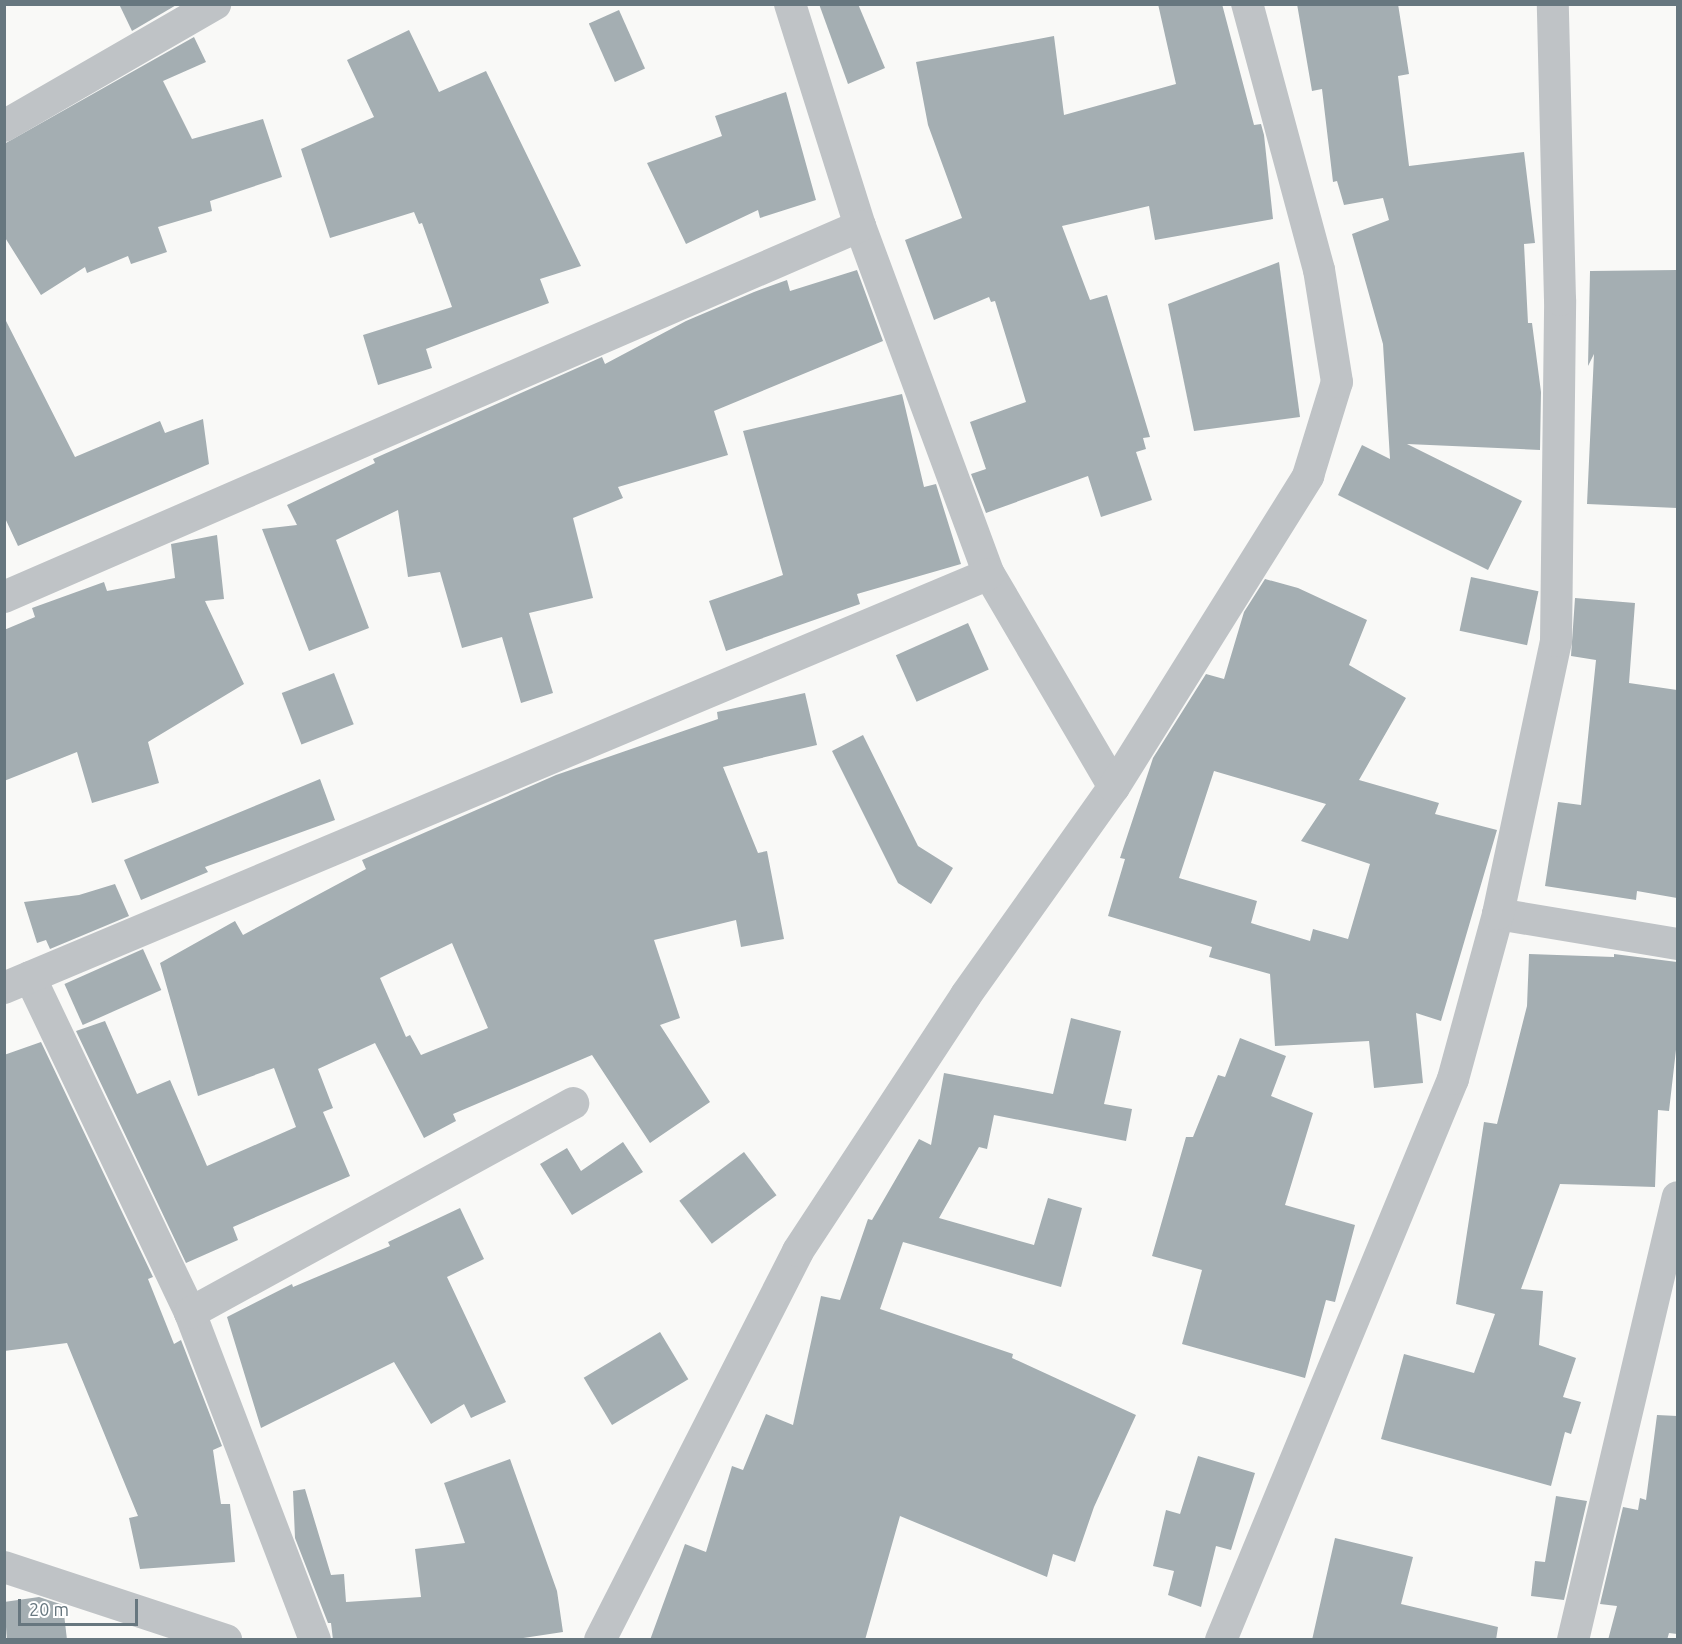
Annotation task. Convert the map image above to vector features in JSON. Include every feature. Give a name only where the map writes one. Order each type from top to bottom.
[{"type":"street","points":[[4,126],[214,4]]},
{"type":"street","points":[[790,4],[860,226],[989,574],[1114,787]]},
{"type":"street","points":[[600,1640],[798,1251],[966,995],[1114,787],[1308,476],[1337,381],[1319,270],[1247,4]]},
{"type":"street","points":[[1221,1640],[1453,1079],[1498,914],[1556,641],[1560,300],[1553,4]]},
{"type":"street","points":[[4,597],[860,226]]},
{"type":"street","points":[[315,1640],[190,1313],[17,982],[989,574]]},
{"type":"street","points":[[1498,914],[1677,944]]},
{"type":"street","points":[[190,1313],[573,1102]]},
{"type":"street","points":[[1573,1640],[1677,1197]]},
{"type":"street","points":[[4,1567],[226,1640]]},
{"type":"building","points":[[119,4],[178,4],[132,31]]},
{"type":"building","points":[[819,4],[858,4],[885,68],[848,84]]},
{"type":"building","points":[[1158,4],[1222,4],[1254,125],[1261,124],[1264,135],[1273,219],[1155,240],[1149,206],[1062,226],[1090,300],[1107,295],[1150,437],[1143,438],[1146,449],[1136,452],[1152,500],[1101,517],[1088,476],[986,513],[971,474],[986,469],[970,422],[1026,402],[995,301],[991,302],[989,297],[934,320],[905,240],[962,218],[928,125],[916,62],[1054,36],[1064,115],[1176,84]]},
{"type":"building","points":[[1297,4],[1398,4],[1409,74],[1398,76],[1409,166],[1524,152],[1535,243],[1524,244],[1528,323],[1532,323],[1541,392],[1540,450],[1407,444],[1522,501],[1488,570],[1338,495],[1362,445],[1390,459],[1383,344],[1352,234],[1389,220],[1383,198],[1344,205],[1337,181],[1333,182],[1322,89],[1312,91]]},
{"type":"building","points":[[619,10],[645,68],[615,82],[589,23]]},
{"type":"building","points":[[409,30],[439,92],[486,71],[581,266],[540,279],[549,303],[426,349],[432,368],[378,385],[363,335],[452,307],[422,223],[419,224],[414,212],[330,238],[301,149],[374,117],[347,60]]},
{"type":"building","points":[[194,37],[206,62],[163,81],[192,139],[263,119],[282,177],[210,201],[212,211],[158,227],[167,252],[131,264],[128,256],[87,273],[85,267],[41,295],[4,236],[4,144]]},
{"type":"building","points":[[786,92],[816,200],[760,218],[758,210],[686,244],[647,163],[722,136],[715,116]]},
{"type":"building","points":[[1279,262],[1300,417],[1194,431],[1168,304]]},
{"type":"building","points":[[857,270],[883,341],[714,411],[728,455],[618,487],[623,498],[573,518],[593,598],[529,613],[553,693],[521,703],[502,637],[462,648],[440,572],[408,577],[398,510],[336,540],[369,628],[309,651],[262,529],[297,525],[287,505],[375,463],[373,459],[602,357],[605,364],[686,321],[754,292],[787,280],[790,291]]},
{"type":"building","points":[[1677,270],[1677,508],[1587,504],[1594,354],[1588,366],[1590,271]]},
{"type":"building","points":[[4,317],[75,457],[160,421],[165,433],[203,419],[209,464],[18,546],[4,516]]},
{"type":"building","points":[[902,394],[924,487],[936,484],[961,564],[857,594],[860,604],[726,651],[709,601],[783,575],[743,431]]},
{"type":"building","points":[[217,535],[224,599],[205,601],[244,684],[148,742],[159,783],[92,803],[77,752],[4,781],[4,630],[35,617],[32,608],[104,582],[107,591],[175,578],[171,544]]},
{"type":"building","points":[[1471,577],[1538,591],[1527,645],[1460,631]]},
{"type":"building","points":[[1265,579],[1298,588],[1367,620],[1349,665],[1406,698],[1359,780],[1439,803],[1435,814],[1497,830],[1441,1021],[1416,1013],[1423,1083],[1374,1088],[1369,1041],[1275,1046],[1270,974],[1209,957],[1212,947],[1108,916],[1125,859],[1120,858],[1153,758],[1206,674],[1224,679],[1244,612]],"holes":[[[1214,771],[1326,804],[1301,841],[1370,864],[1348,939],[1313,929],[1310,941],[1251,923],[1257,901],[1179,878]]]},
{"type":"building","points":[[1575,598],[1635,603],[1629,683],[1677,690],[1677,898],[1637,891],[1636,900],[1545,886],[1558,802],[1581,805],[1596,660],[1571,656]]},
{"type":"building","points":[[968,623],[989,670],[917,702],[896,655]]},
{"type":"building","points":[[334,673],[354,724],[301,744],[282,693]]},
{"type":"building","points":[[805,693],[817,745],[723,767],[758,853],[767,851],[784,939],[741,947],[736,920],[654,940],[680,1018],[660,1025],[710,1102],[650,1143],[592,1055],[453,1114],[456,1121],[424,1138],[375,1043],[318,1069],[333,1108],[323,1112],[350,1176],[233,1227],[238,1240],[186,1263],[76,1031],[105,1021],[137,1094],[170,1080],[207,1166],[296,1127],[274,1068],[198,1096],[160,963],[235,921],[243,935],[366,869],[362,860],[556,775],[718,719],[717,712]],"holes":[[[452,943],[488,1028],[421,1055],[410,1035],[406,1037],[380,978]]]},
{"type":"building","points":[[863,735],[918,846],[953,868],[931,904],[898,883],[832,751]]},
{"type":"building","points":[[320,779],[335,820],[205,867],[208,872],[141,900],[124,860]]},
{"type":"building","points":[[115,884],[129,916],[50,949],[46,940],[37,943],[24,902],[79,895]]},
{"type":"building","points":[[143,949],[161,990],[83,1025],[64,984]]},
{"type":"building","points":[[1529,954],[1614,957],[1614,954],[1677,962],[1677,1041],[1669,1111],[1658,1110],[1655,1187],[1560,1184],[1521,1289],[1543,1291],[1539,1345],[1576,1358],[1563,1397],[1581,1402],[1571,1434],[1565,1432],[1551,1486],[1381,1439],[1404,1354],[1474,1373],[1495,1314],[1456,1304],[1484,1122],[1497,1124],[1527,1006]]},
{"type":"building","points":[[1071,1018],[1121,1031],[1104,1104],[1132,1109],[1126,1141],[994,1115],[987,1149],[979,1147],[939,1218],[1034,1245],[1048,1198],[1082,1208],[1061,1287],[903,1242],[880,1309],[1013,1354],[1012,1358],[1136,1415],[1094,1507],[1075,1562],[1053,1554],[1047,1577],[900,1516],[865,1640],[650,1640],[685,1544],[706,1552],[732,1466],[743,1470],[766,1414],[793,1425],[821,1296],[840,1300],[868,1219],[872,1220],[919,1139],[931,1145],[944,1073],[1053,1094]]},
{"type":"building","points":[[1240,1038],[1286,1056],[1271,1096],[1313,1113],[1285,1205],[1355,1225],[1335,1302],[1326,1300],[1305,1378],[1182,1344],[1202,1270],[1152,1256],[1186,1137],[1193,1137],[1218,1075],[1225,1077]]},
{"type":"building","points":[[41,1042],[153,1277],[148,1279],[174,1344],[181,1340],[222,1446],[213,1450],[221,1504],[230,1504],[235,1562],[140,1569],[129,1518],[138,1516],[67,1343],[4,1351],[4,1055]]},
{"type":"building","points":[[623,1142],[643,1172],[572,1215],[540,1164],[567,1148],[581,1171]]},
{"type":"building","points":[[744,1152],[776,1195],[712,1244],[679,1201]]},
{"type":"building","points":[[460,1208],[484,1259],[447,1277],[506,1402],[471,1418],[464,1404],[431,1424],[394,1362],[261,1428],[227,1317],[292,1284],[293,1287],[390,1246],[388,1242]]},
{"type":"building","points":[[660,1332],[688,1379],[612,1425],[584,1378]]},
{"type":"building","points":[[1657,1415],[1677,1416],[1677,1634],[1669,1633],[1667,1640],[1608,1640],[1617,1606],[1600,1604],[1623,1507],[1638,1510],[1640,1498],[1646,1500]]},
{"type":"building","points":[[1198,1456],[1255,1473],[1231,1550],[1216,1546],[1201,1607],[1168,1595],[1174,1571],[1153,1566],[1166,1510],[1180,1514]]},
{"type":"building","points":[[510,1459],[557,1591],[563,1632],[510,1640],[333,1640],[331,1623],[328,1623],[295,1538],[293,1491],[305,1489],[331,1575],[344,1574],[346,1602],[421,1597],[415,1549],[465,1543],[444,1483]]},
{"type":"building","points":[[1556,1496],[1587,1501],[1564,1600],[1531,1596],[1535,1561],[1545,1562]]},
{"type":"building","points":[[1335,1538],[1413,1557],[1401,1604],[1498,1627],[1496,1640],[1312,1640]]},
{"type":"building","points":[[39,1597],[63,1605],[67,1640],[7,1640],[4,1602]]}]
